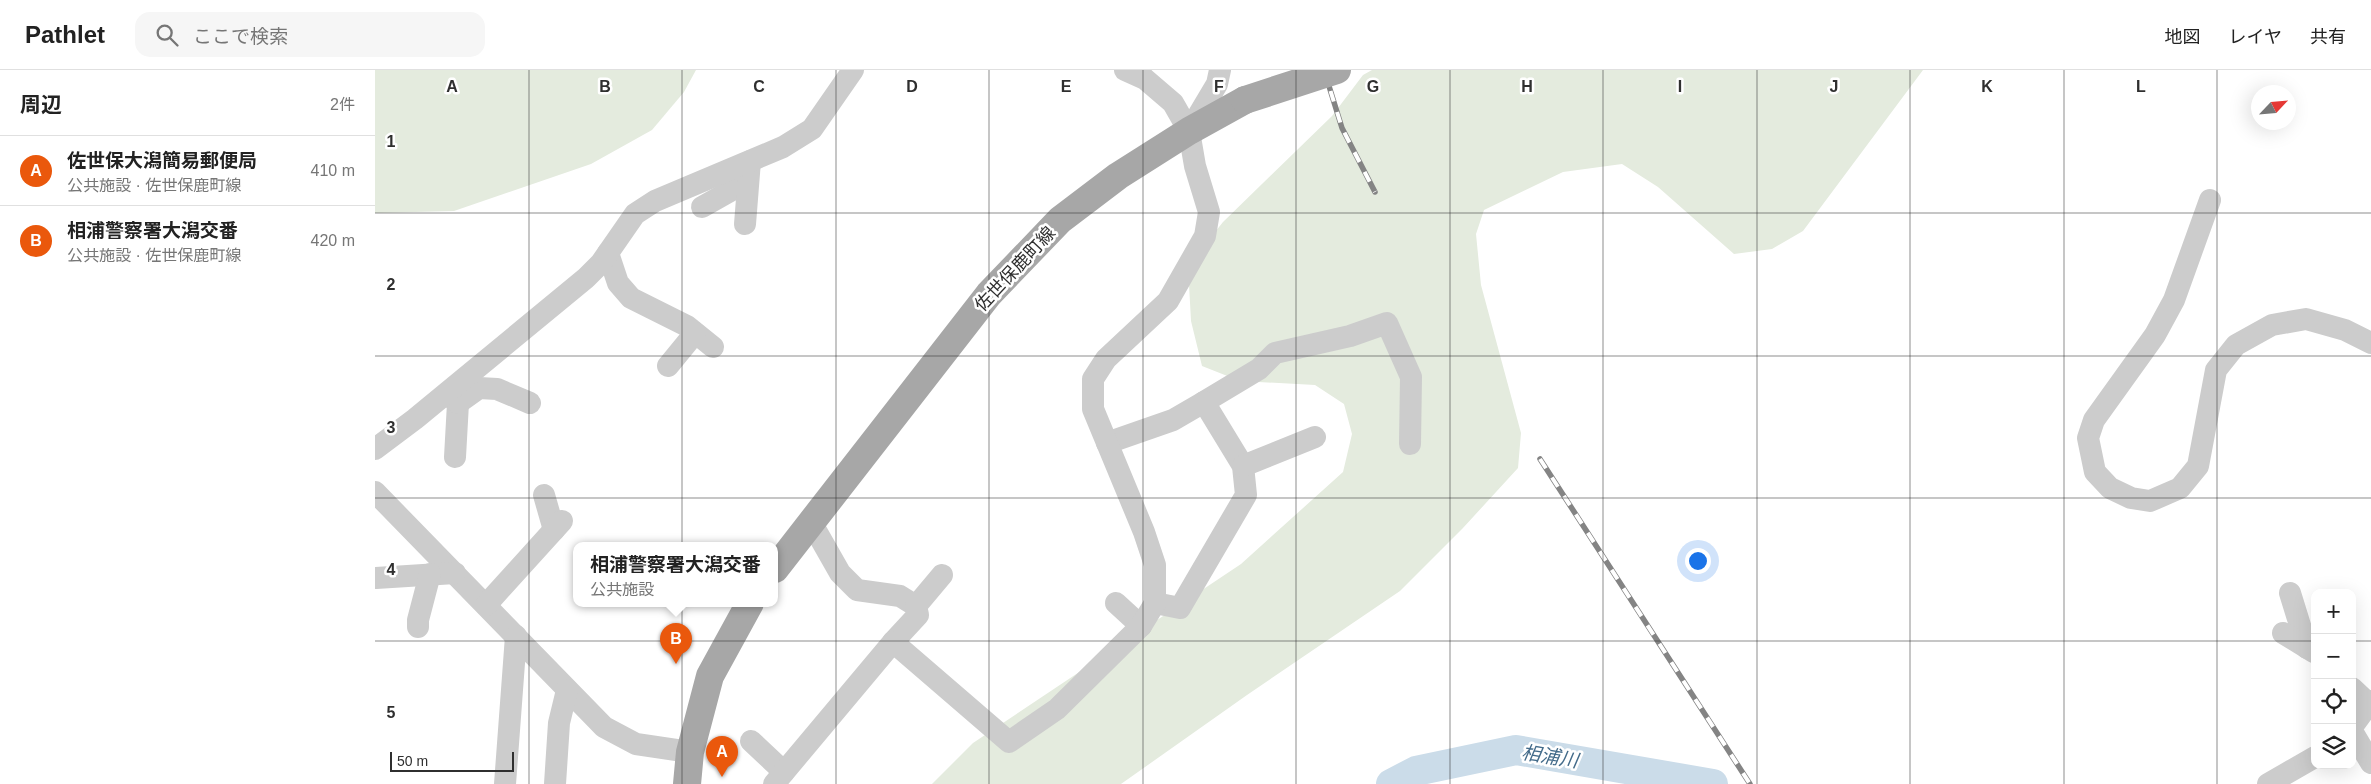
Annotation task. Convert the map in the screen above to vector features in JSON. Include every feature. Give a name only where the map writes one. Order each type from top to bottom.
[{"type":"main road","name":"佐世保鹿町線","points":[[778,565],[989,294],[1061,220],[1118,176],[1189,131],[1245,100],[1337,70]]},
{"type":"main road","points":[[687,784],[690,752],[710,676],[748,607]]},
{"type":"street","points":[[702,207],[749,171],[812,129],[853,70]]},
{"type":"street","points":[[893,642],[1009,742],[1057,709],[1141,626],[1155,603],[1155,565],[1144,532],[1093,409],[1093,379],[1106,358],[1168,301],[1205,236],[1209,212],[1195,166],[1189,131],[1173,103],[1145,79],[1125,70]]},
{"type":"street","points":[[1189,131],[1217,84],[1220,70]]},
{"type":"street","points":[[745,224],[749,171]]},
{"type":"street","points":[[375,449],[452,398],[586,278],[608,253],[635,214],[655,200],[749,171]]},
{"type":"street","points":[[2210,200],[2174,300],[2155,335],[2094,420],[2088,438],[2095,472],[2110,488],[2131,498],[2151,501],[2180,488],[2198,466],[2216,370],[2236,345],[2272,325],[2306,319],[2345,330],[2371,344]]},
{"type":"street","points":[[608,253],[618,283],[631,298],[687,326],[713,347]]},
{"type":"street","points":[[1107,443],[1173,420],[1259,369],[1275,353],[1350,336],[1387,323],[1411,377],[1417,414],[1410,444]]},
{"type":"street","points":[[668,366],[695,333]]},
{"type":"street","points":[[452,398],[479,388],[497,389],[529,403]]},
{"type":"street","points":[[452,398],[455,457]]},
{"type":"street","points":[[1155,603],[1180,608],[1246,495],[1243,466],[1203,402]]},
{"type":"street","points":[[1243,466],[1315,437]]},
{"type":"street","points":[[375,492],[487,605],[604,728],[636,744],[690,752]]},
{"type":"street","points":[[487,605],[558,526],[544,495]]},
{"type":"street","points":[[751,741],[779,778],[893,642],[918,615],[916,606],[900,596],[857,590],[840,573],[811,522]]},
{"type":"street","points":[[376,578],[455,573]]},
{"type":"street","points":[[418,627],[418,620],[430,574]]},
{"type":"street","points":[[916,606],[942,575]]},
{"type":"street","points":[[2290,593],[2311,650]]},
{"type":"street","points":[[1116,603],[1141,626]]},
{"type":"street","points":[[2283,633],[2311,650]]},
{"type":"street","points":[[505,784],[516,636]]},
{"type":"street","points":[[555,784],[559,723],[567,690]]},
{"type":"street","points":[[2356,691],[2370,702],[2358,732],[2371,763]]},
{"type":"street","points":[[2268,784],[2311,759]]},
{"type":"shaded area","points":[[375,70],[696,70],[684,92],[652,130],[591,164],[454,211],[375,213]]},
{"type":"shaded area","points":[[1372,70],[1923,70],[1803,231],[1772,249],[1734,254],[1658,187],[1622,164],[1563,172],[1484,210],[1476,234],[1481,285],[1521,433],[1518,468],[1463,528],[1400,591],[1247,695],[1121,784],[932,784],[973,743],[1241,564],[1343,472],[1352,434],[1344,404],[1315,385],[1240,381],[1202,366],[1191,321],[1188,266],[1223,222],[1332,116],[1363,75]]},
{"type":"waterway","name":"相浦川","points":[[1391,784],[1416,771],[1516,750],[1713,784]]},
{"type":"railway","points":[[1324,70],[1342,128],[1375,192]]},
{"type":"railway","points":[[1540,459],[1750,784]]},
{"type":"place","name":"相浦警察署大潟交番","points":[[676,664]]},
{"type":"place","name":"佐世保大潟簡易郵便局","points":[[722,777]]}]
